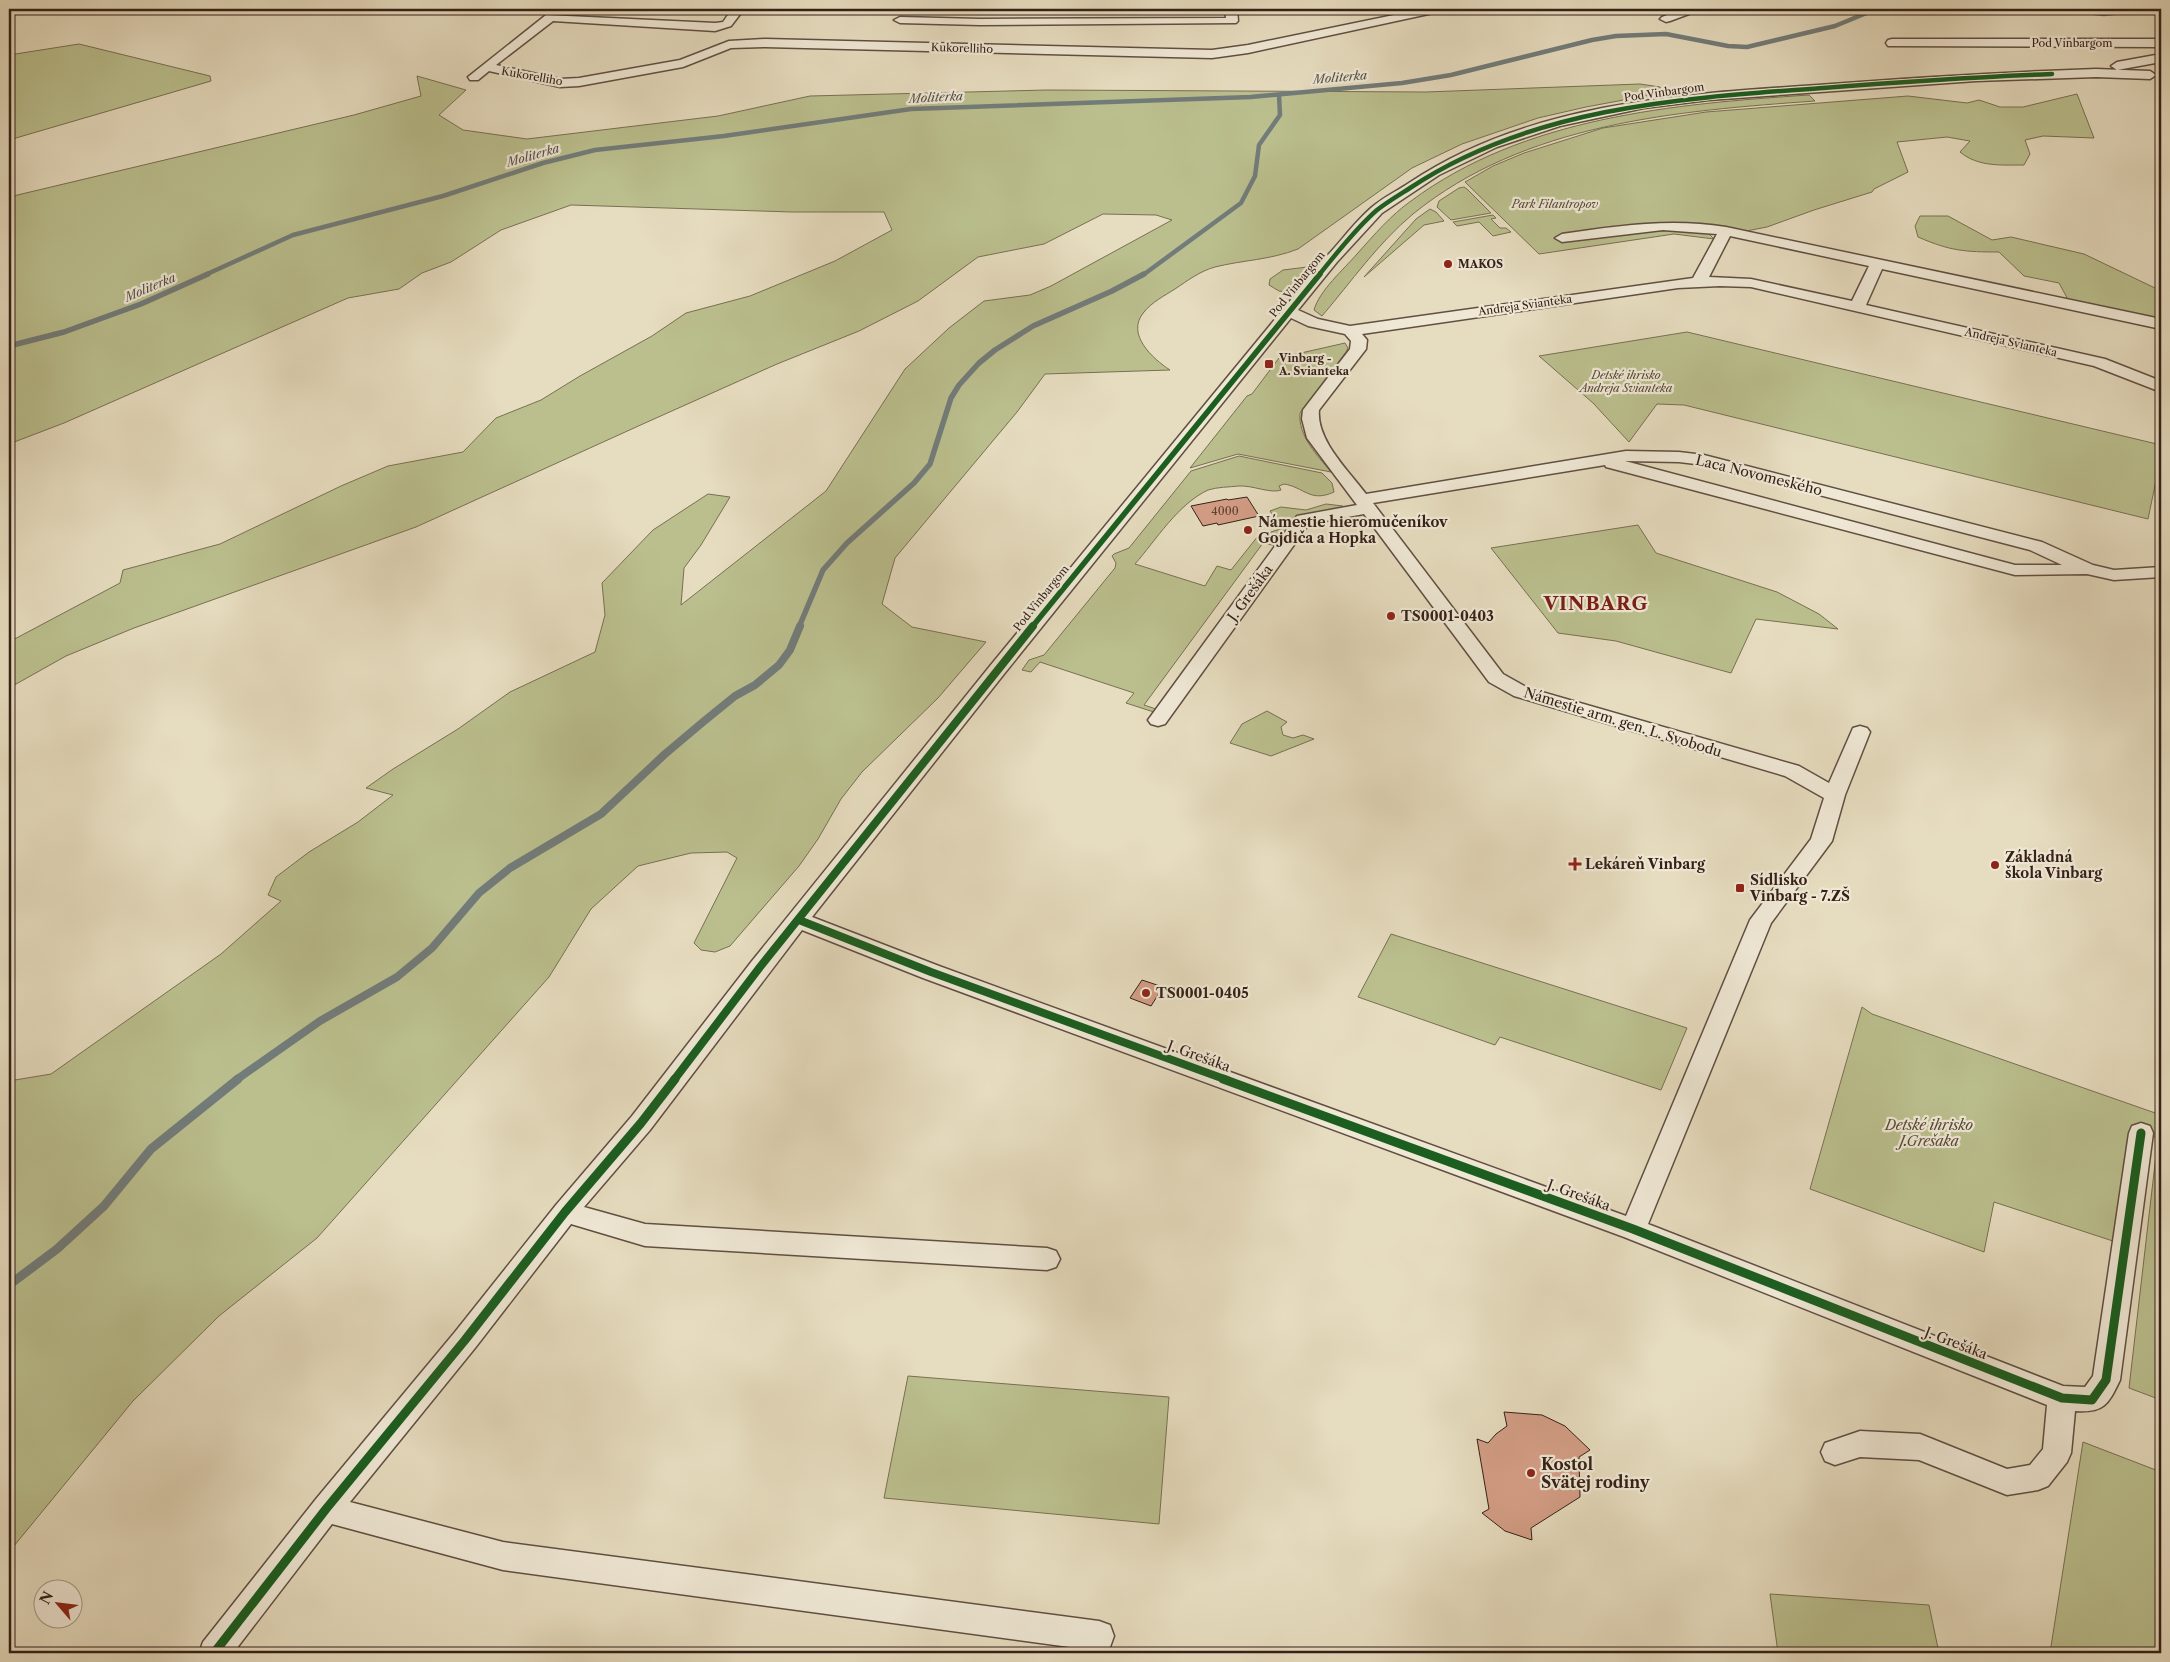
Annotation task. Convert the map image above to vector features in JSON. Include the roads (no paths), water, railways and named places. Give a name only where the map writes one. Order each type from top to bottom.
[{"type":"street","points":[[474,77],[550,17],[715,27],[727,24],[738,9]]},
{"type":"street","points":[[977,9],[980,22]]},
{"type":"street","name":"Kukorelliho","points":[[488,67],[560,83],[579,82],[683,62],[729,45],[765,44],[1212,54],[1248,49],[1438,9]]},
{"type":"street","points":[[1666,19],[1693,9]]},
{"type":"street","points":[[900,20],[980,22],[1231,15]]},
{"type":"street","name":"Pod Vinbargom","points":[[1892,43],[2161,44]]},
{"type":"street","points":[[1944,44],[1976,77]]},
{"type":"street","name":"Pod Vinbargom","points":[[2052,74],[2161,58]]},
{"type":"street","points":[[2136,63],[2139,69],[2156,76]]},
{"type":"street","name":"Pod Vinbargom","points":[[214,1653],[326,1509],[465,1340],[565,1212],[641,1123],[760,967],[997,670],[1332,259],[1377,210],[1434,172],[1492,144],[1557,123],[1644,104],[1719,96],[1976,77],[2135,73],[2156,76]]},
{"type":"street","points":[[1562,238],[1658,225],[1687,225],[1726,231],[2161,324]]},
{"type":"street","points":[[1699,281],[1726,231]]},
{"type":"street","points":[[1857,307],[1877,264]]},
{"type":"street","name":"Andreja Svianteka","points":[[1350,331],[1699,281],[1751,283],[2099,362],[2161,387]]},
{"type":"street","points":[[1290,312],[1313,323],[1350,331]]},
{"type":"street","name":"Námestie arm. gen. L. Svobodu","points":[[1350,331],[1359,340],[1358,349],[1311,410],[1310,419],[1315,438],[1496,678],[1521,692],[1792,772],[1835,795]]},
{"type":"street","name":"Laca Novomeského","points":[[1365,504],[1626,456],[1656,456],[1704,460],[2036,546],[2087,569]]},
{"type":"street","points":[[1604,461],[2015,570],[2035,572],[2087,569],[2114,575],[2161,572]]},
{"type":"street","name":"J. Grešáka","points":[[1158,720],[1304,520],[1365,504]]},
{"type":"street","points":[[1633,1229],[1761,920],[1821,841],[1835,795],[1860,732]]},
{"type":"street","name":"J. Grešáka","points":[[799,920],[922,968],[1633,1229],[2062,1398],[2092,1400],[2106,1380],[2141,1133]]},
{"type":"street","points":[[565,1212],[645,1235],[1047,1259]]},
{"type":"street","points":[[1835,1452],[1860,1444],[1920,1447],[2007,1482],[2038,1477],[2057,1453],[2062,1398]]},
{"type":"street","points":[[326,1509],[503,1556],[1099,1636]]},
{"type":"waterway","name":"Moliterka","points":[[205,275],[293,235],[443,196],[543,163],[595,150],[724,136],[911,109],[1251,97],[1402,83],[1451,75],[1592,40],[1616,36],[1666,34],[1728,46],[1747,47],[1835,26],[1869,12],[1888,9]]},
{"type":"waterway","name":"Moliterka","points":[[2059,9],[2104,14],[2142,10],[2161,12]]},
{"type":"waterway","points":[[1143,275],[1241,203],[1255,176],[1259,145],[1280,115],[1279,95]]},
{"type":"waterway","name":"Moliterka","points":[[9,346],[64,332],[141,304],[208,274]]},
{"type":"waterway","points":[[799,627],[823,570],[847,543],[914,483],[930,464],[951,398],[959,385],[979,363],[995,350],[1033,326],[1112,291],[1144,274]]},
{"type":"waterway","points":[[236,1080],[320,1021],[397,977],[432,948],[479,893],[510,868],[601,814],[665,754],[703,722],[735,696],[755,685],[779,665],[790,650],[800,626]]},
{"type":"waterway","points":[[9,1285],[57,1249],[104,1206],[151,1149],[238,1079]]},
{"type":"place","name":"MAKOS","points":[[1448,264]]},
{"type":"place","name":"Vinbarg - A. Svianteka","points":[[1269,364]]},
{"type":"place","name":"Námestie hieromučeníkov Gojdiča a Hopka","points":[[1248,530]]},
{"type":"place","name":"TS0001-0403","points":[[1391,616]]},
{"type":"place","name":"Lekáreň Vinbarg","points":[[1575,864]]},
{"type":"place","name":"Základná škola Vinbarg","points":[[1995,865]]},
{"type":"place","name":"Sídlisko Vinbarg - 7.ZŠ","points":[[1740,888]]},
{"type":"place","name":"TS0001-0405","points":[[1146,993]]},
{"type":"place","name":"Kostol Svätej rodiny","points":[[1531,1473]]},
{"type":"district","name":"VINBARG","points":[[1596,603]]},
{"type":"park label","name":"Park Filantropov","points":[[1555,204]]},
{"type":"park label","name":"Detské ihrisko Andreja Svianteka","points":[[1626,381]]},
{"type":"park label","name":"Detské ihrisko J.Grešaka","points":[[1929,1134]]}]
